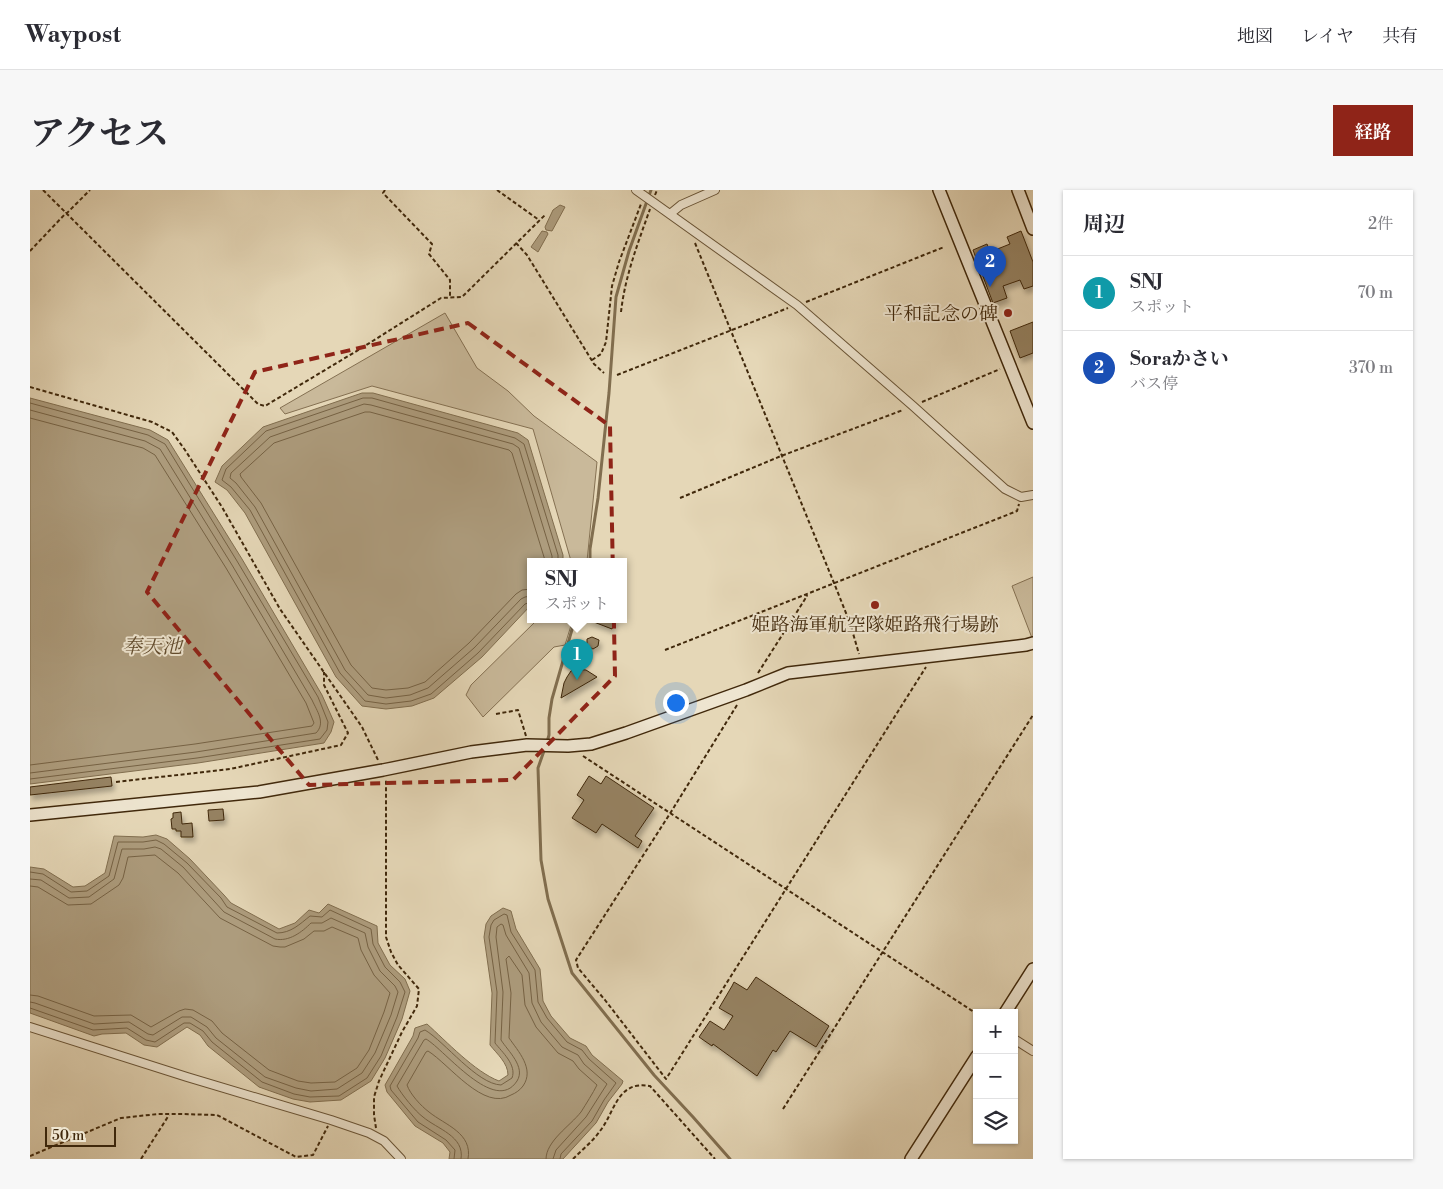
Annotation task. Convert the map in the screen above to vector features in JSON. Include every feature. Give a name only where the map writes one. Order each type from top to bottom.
[{"type":"street","points":[[636,190],[797,306],[913,406],[1005,489],[1021,497],[1033,495]]},
{"type":"street","points":[[670,214],[681,205],[715,190]]},
{"type":"street","points":[[939,190],[1033,423]]},
{"type":"street","points":[[1018,190],[1033,229]]},
{"type":"street","points":[[30,815],[259,792],[471,752],[527,745],[568,746],[591,744],[626,733],[788,673],[932,657],[1033,643]]},
{"type":"street","points":[[1008,1009],[1033,969]]},
{"type":"street","points":[[30,1026],[187,1077],[370,1133],[384,1141],[401,1159]]},
{"type":"street","points":[[1018,1042],[1033,1051]]},
{"type":"street","points":[[911,1159],[973,1062]]},
{"type":"path","points":[[43,190],[258,404],[265,406],[441,298],[462,297],[545,215]]},
{"type":"path","points":[[30,251],[90,190]]},
{"type":"path","points":[[386,190],[382,193],[432,244],[429,254],[450,280],[450,297]]},
{"type":"path","points":[[497,190],[539,220]]},
{"type":"path","points":[[621,312],[623,292],[632,258],[657,190]]},
{"type":"path","points":[[592,360],[601,354],[606,342],[612,286],[644,195]]},
{"type":"path","points":[[695,232],[692,237],[850,623],[862,664]]},
{"type":"path","points":[[516,243],[527,255],[592,360],[604,373]]},
{"type":"path","points":[[617,375],[944,247]]},
{"type":"path","points":[[680,498],[781,456],[913,406],[1010,365]]},
{"type":"path","points":[[30,388],[152,422],[172,432],[222,507],[280,609],[362,727],[383,770],[386,777],[386,937],[390,952],[398,965],[419,989],[417,1006],[398,1040],[379,1081],[374,1097],[374,1115],[377,1132],[375,1136]]},
{"type":"path","points":[[664,650],[1017,511],[1021,497]]},
{"type":"path","points":[[806,594],[750,688],[576,960],[578,968],[666,1079],[932,657]]},
{"type":"path","points":[[116,782],[230,769],[341,746],[348,733],[324,685],[324,672]]},
{"type":"path","points":[[496,714],[518,710],[527,738]]},
{"type":"path","points":[[783,1109],[1033,715]]},
{"type":"path","points":[[584,756],[973,1011]]},
{"type":"path","points":[[573,1159],[600,1131],[624,1091],[635,1085],[643,1085],[650,1086],[715,1159]]},
{"type":"path","points":[[30,1156],[121,1118],[158,1114],[217,1115],[296,1157],[313,1155],[331,1120]]},
{"type":"path","points":[[141,1159],[170,1114]]},
{"type":"highlighted area","points":[[468,323],[610,426],[615,676],[513,780],[309,785],[147,592],[255,372]]},
{"type":"shaded area","points":[[445,313],[477,368],[508,391],[534,416],[597,462],[587,558],[570,558],[533,429],[372,386],[285,414],[280,408]]},
{"type":"shaded area","points":[[1033,577],[1033,637],[1032,638],[1012,586]]},
{"type":"shaded area","points":[[534,623],[572,623],[565,645],[554,647],[483,717],[466,695],[471,685]]},
{"type":"water","points":[[560,205],[565,207],[552,231],[546,230],[545,227],[553,210]]},
{"type":"water","points":[[542,231],[548,234],[538,252],[531,247]]},
{"type":"water","points":[[362,393],[373,393],[518,433],[528,440],[563,558],[527,558],[527,609],[482,657],[434,698],[412,706],[386,709],[362,706],[336,677],[245,513],[227,490],[215,482],[222,466],[263,427]]},
{"type":"water","name":"奉天池","points":[[30,398],[150,430],[168,440],[242,559],[322,695],[334,722],[331,732],[324,743],[198,763],[30,784]]},
{"type":"water","points":[[156,835],[167,839],[190,859],[231,903],[279,929],[295,923],[309,910],[319,913],[328,904],[377,926],[378,943],[390,965],[405,979],[410,991],[402,1019],[385,1058],[371,1081],[341,1100],[310,1102],[293,1099],[259,1087],[208,1046],[200,1035],[187,1027],[157,1047],[144,1045],[126,1033],[94,1036],[30,1013],[30,867],[44,869],[73,887],[85,886],[105,873],[114,836],[143,837]]},
{"type":"water","points":[[503,908],[511,911],[516,929],[540,969],[543,1001],[551,1016],[570,1038],[586,1046],[592,1055],[623,1081],[596,1123],[563,1159],[449,1159],[450,1152],[443,1143],[415,1126],[387,1092],[385,1085],[413,1036],[415,1028],[427,1024],[480,1071],[499,1081],[508,1075],[504,1063],[490,1045],[492,993],[484,937],[486,924],[491,916]]},
{"type":"building","points":[[1021,231],[1033,262],[1033,286],[1024,289],[1020,280],[1003,286],[1007,298],[993,303],[973,250],[987,244],[990,252],[1010,244],[1007,237]]},
{"type":"building","points":[[1033,322],[1033,353],[1020,358],[1010,331]]},
{"type":"building","points":[[596,623],[614,623],[612,629]]},
{"type":"building","points":[[592,637],[599,640],[598,646],[593,649],[587,646],[587,639]]},
{"type":"building","points":[[574,669],[586,670],[597,677],[561,698],[564,683]]},
{"type":"building","points":[[589,776],[601,784],[606,776],[654,808],[635,836],[642,841],[638,848],[602,824],[596,833],[572,818],[584,800],[577,795]]},
{"type":"building","points":[[111,777],[112,786],[30,795],[30,787]]},
{"type":"building","points":[[223,809],[224,820],[209,821],[208,810]]},
{"type":"building","points":[[181,812],[182,824],[192,823],[193,837],[181,837],[181,831],[172,829],[171,819],[173,818],[173,813]]},
{"type":"building","points":[[756,977],[829,1026],[816,1047],[790,1031],[776,1052],[773,1050],[757,1076],[713,1044],[712,1046],[699,1037],[710,1021],[724,1030],[733,1016],[719,1008],[734,982],[747,990]]},
{"type":"waterway","points":[[590,558],[609,393],[616,297],[629,251],[651,190]]},
{"type":"waterway","points":[[547,742],[552,699],[574,623]]},
{"type":"waterway","points":[[545,748],[538,768],[541,860],[548,899],[572,973],[654,1075],[730,1159]]},
{"type":"place","name":"Soraかさい","points":[[990,287]]},
{"type":"place","name":"平和記念の碑","points":[[1008,313]]},
{"type":"place","name":"姫路海軍航空隊姫路飛行場跡","points":[[875,605]]},
{"type":"place","name":"SNJ","points":[[577,680]]}]
